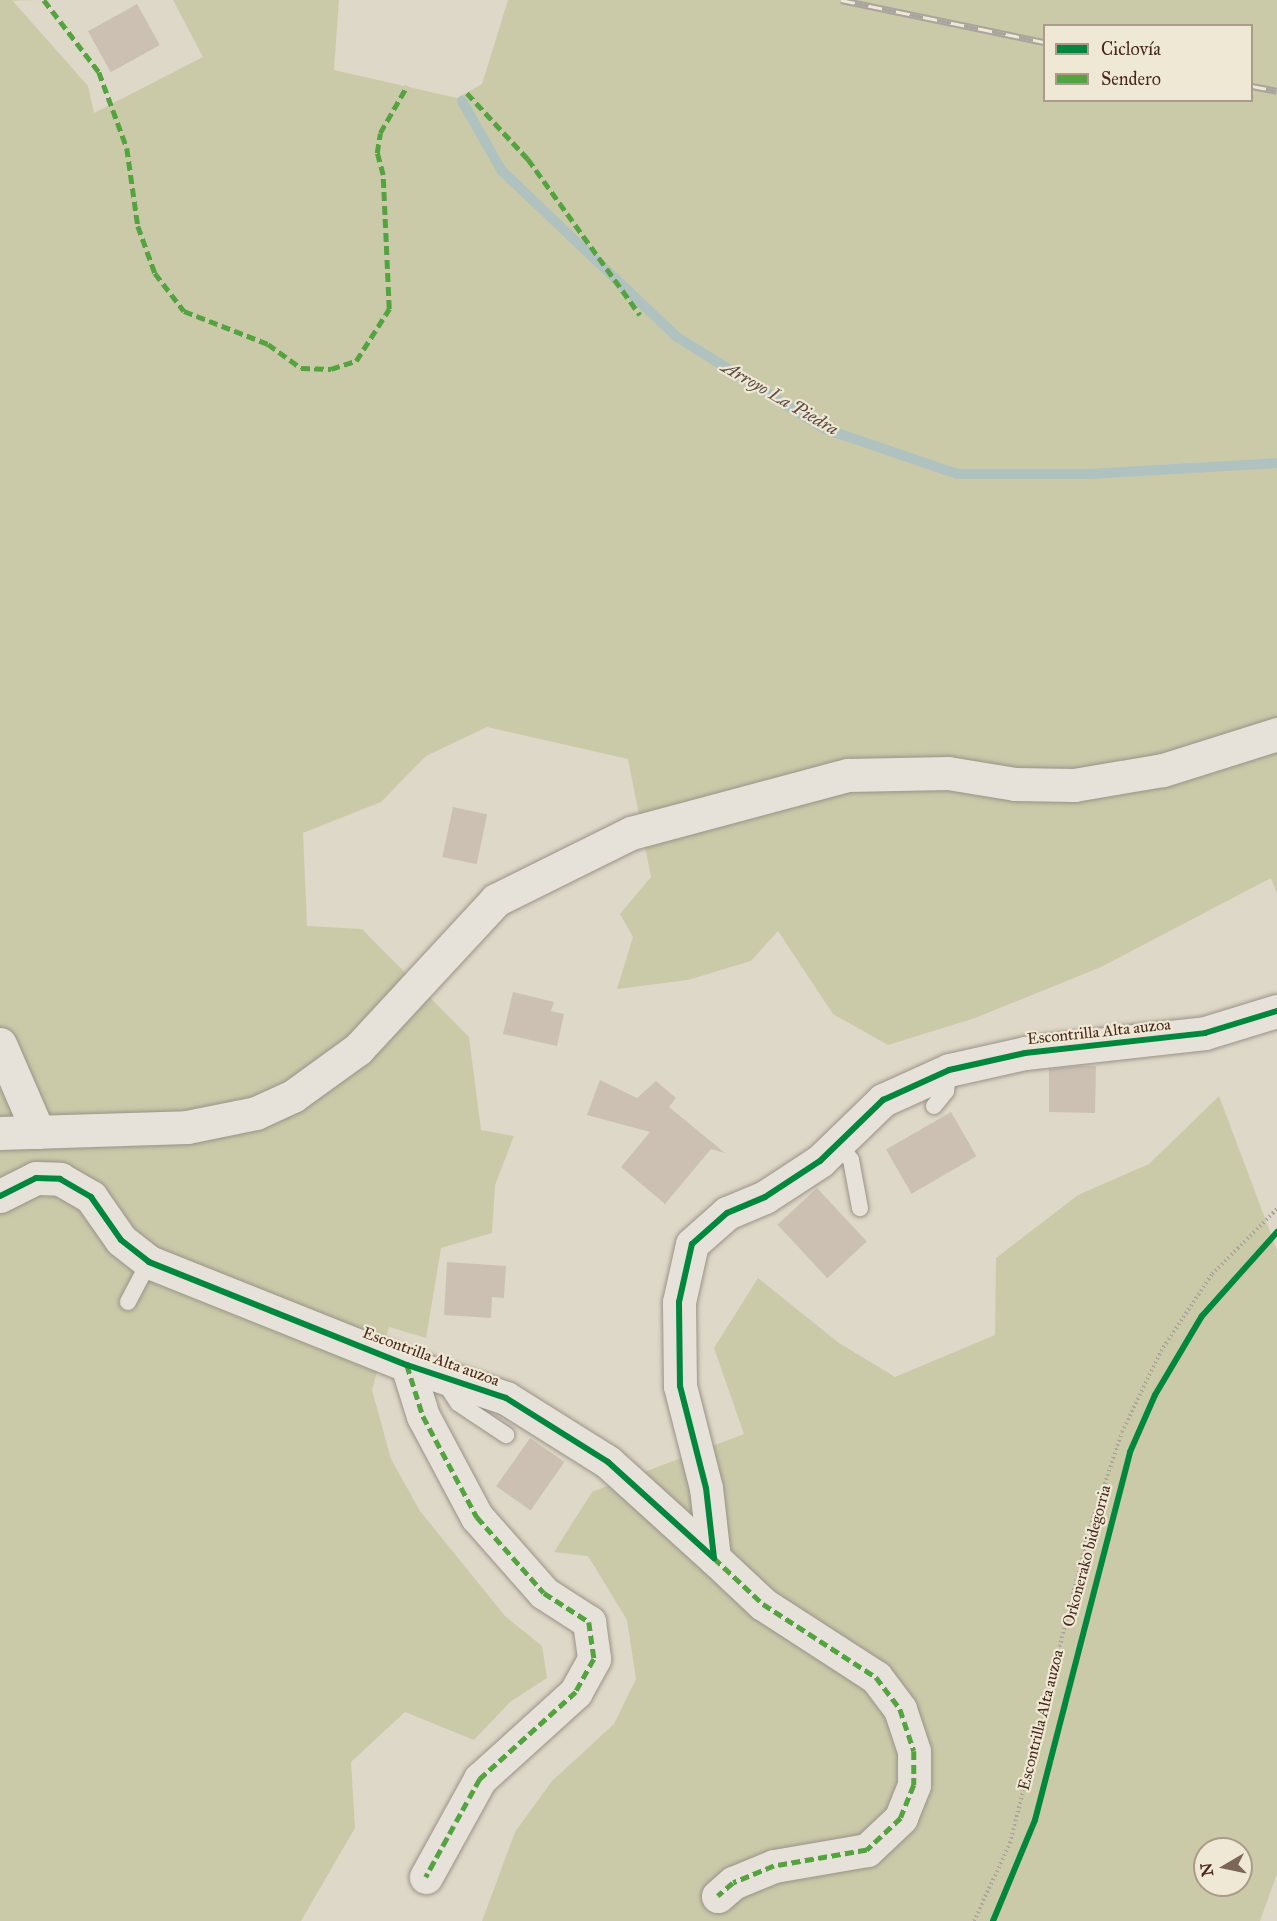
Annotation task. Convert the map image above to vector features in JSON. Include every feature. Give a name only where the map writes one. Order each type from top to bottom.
[{"type":"street","points":[[0,1133],[206,1124],[256,1113],[293,1096],[358,1049],[496,900],[631,833],[848,775],[948,772],[1015,784],[1074,785],[1163,770],[1277,734]]},
{"type":"street","name":"Escontrilla Alta auzoa","points":[[714,1558],[706,1488],[680,1386],[679,1302],[692,1244],[727,1213],[765,1197],[839,1143],[883,1100],[949,1070],[1025,1053],[1205,1033],[1277,1011]]},
{"type":"street","points":[[0,1044],[38,1132]]},
{"type":"street","name":"Escontrilla Alta auzoa","points":[[0,1196],[36,1178],[60,1179],[91,1197],[121,1240],[149,1262],[406,1365],[506,1398],[608,1462],[771,1611],[876,1677],[900,1709],[914,1751],[914,1785],[901,1818],[867,1850],[774,1866],[733,1883],[718,1896]]},
{"type":"street","name":"Escontrilla Alta auzoa","points":[[406,1365],[423,1416],[477,1517],[544,1593],[589,1622],[594,1659],[576,1692],[480,1779],[426,1877]]},
{"type":"lane","points":[[934,1106],[946,1091],[949,1070]]},
{"type":"lane","points":[[839,1143],[851,1160],[860,1208]]},
{"type":"lane","points":[[128,1302],[149,1262]]},
{"type":"lane","points":[[441,1377],[458,1403],[506,1435]]},
{"type":"green space","points":[[0,0],[12,0],[88,86],[94,113],[203,57],[173,0],[339,0],[334,70],[457,98],[482,84],[508,0],[1277,0],[1277,894],[1271,878],[1101,967],[975,1018],[888,1045],[833,1014],[778,931],[751,961],[688,980],[617,989],[633,937],[620,914],[651,877],[628,759],[487,727],[426,756],[381,802],[303,833],[307,926],[362,929],[469,1037],[481,1130],[514,1136],[495,1185],[492,1233],[441,1248],[426,1338],[389,1327],[372,1390],[391,1459],[420,1511],[505,1616],[542,1646],[547,1678],[510,1702],[474,1740],[405,1712],[351,1762],[355,1828],[301,1921],[0,1921]]},
{"type":"green space","points":[[1219,1096],[1277,1250],[1277,1874],[1260,1921],[482,1921],[515,1832],[552,1781],[614,1724],[636,1679],[627,1620],[588,1556],[554,1552],[592,1492],[744,1434],[714,1348],[758,1278],[839,1343],[895,1377],[995,1335],[996,1258],[1078,1195],[1149,1164]]},
{"type":"building","points":[[137,4],[160,45],[111,72],[88,31]]},
{"type":"building","points":[[453,807],[487,814],[477,864],[442,857]]},
{"type":"building","points":[[513,992],[554,1002],[551,1011],[564,1014],[557,1046],[503,1034]]},
{"type":"building","points":[[1096,1066],[1095,1113],[1049,1112],[1049,1069]]},
{"type":"building","points":[[600,1080],[637,1098],[656,1081],[676,1098],[669,1107],[725,1153],[711,1149],[665,1204],[621,1167],[650,1132],[587,1115]]},
{"type":"building","points":[[951,1112],[976,1156],[912,1194],[886,1150]]},
{"type":"building","points":[[817,1188],[867,1241],[827,1278],[778,1225]]},
{"type":"building","points":[[447,1262],[506,1266],[504,1298],[492,1297],[491,1318],[444,1315]]},
{"type":"building","points":[[530,1438],[564,1462],[531,1510],[496,1486]]},
{"type":"waterway","name":"Arroyo La Piedra","points":[[462,101],[502,171],[677,337],[825,429],[957,474],[1088,474],[1277,463]]},
{"type":"railway","points":[[841,0],[1043,42]]},
{"type":"railway","points":[[1253,86],[1277,91]]},
{"type":"marked path","points":[[44,0],[99,72],[127,148],[138,226],[155,273],[184,311],[268,344],[301,368],[331,369],[356,361],[389,309],[383,175],[377,153],[380,133],[407,86]]},
{"type":"marked path","points":[[467,93],[528,159],[640,315]]},
{"type":"marked path","points":[[407,1365],[423,1416],[477,1517],[544,1593],[589,1622],[594,1659],[576,1692],[480,1779],[426,1877]]},
{"type":"marked path","points":[[714,1558],[763,1604],[876,1677],[900,1709],[914,1751],[914,1785],[901,1818],[867,1850],[774,1866],[733,1883],[718,1896]]},
{"type":"cycle path","points":[[0,1196],[36,1178],[60,1179],[91,1197],[121,1240],[149,1262],[407,1365],[506,1398],[608,1462],[714,1558],[706,1488],[680,1386],[679,1302],[692,1244],[727,1213],[765,1197],[820,1161],[883,1100],[949,1070],[1025,1053],[1205,1033],[1277,1011]]},
{"type":"cycle path","name":"Orkonerako bidegorria","points":[[993,1921],[1035,1820],[1130,1452],[1155,1395],[1202,1316],[1277,1232]]}]
